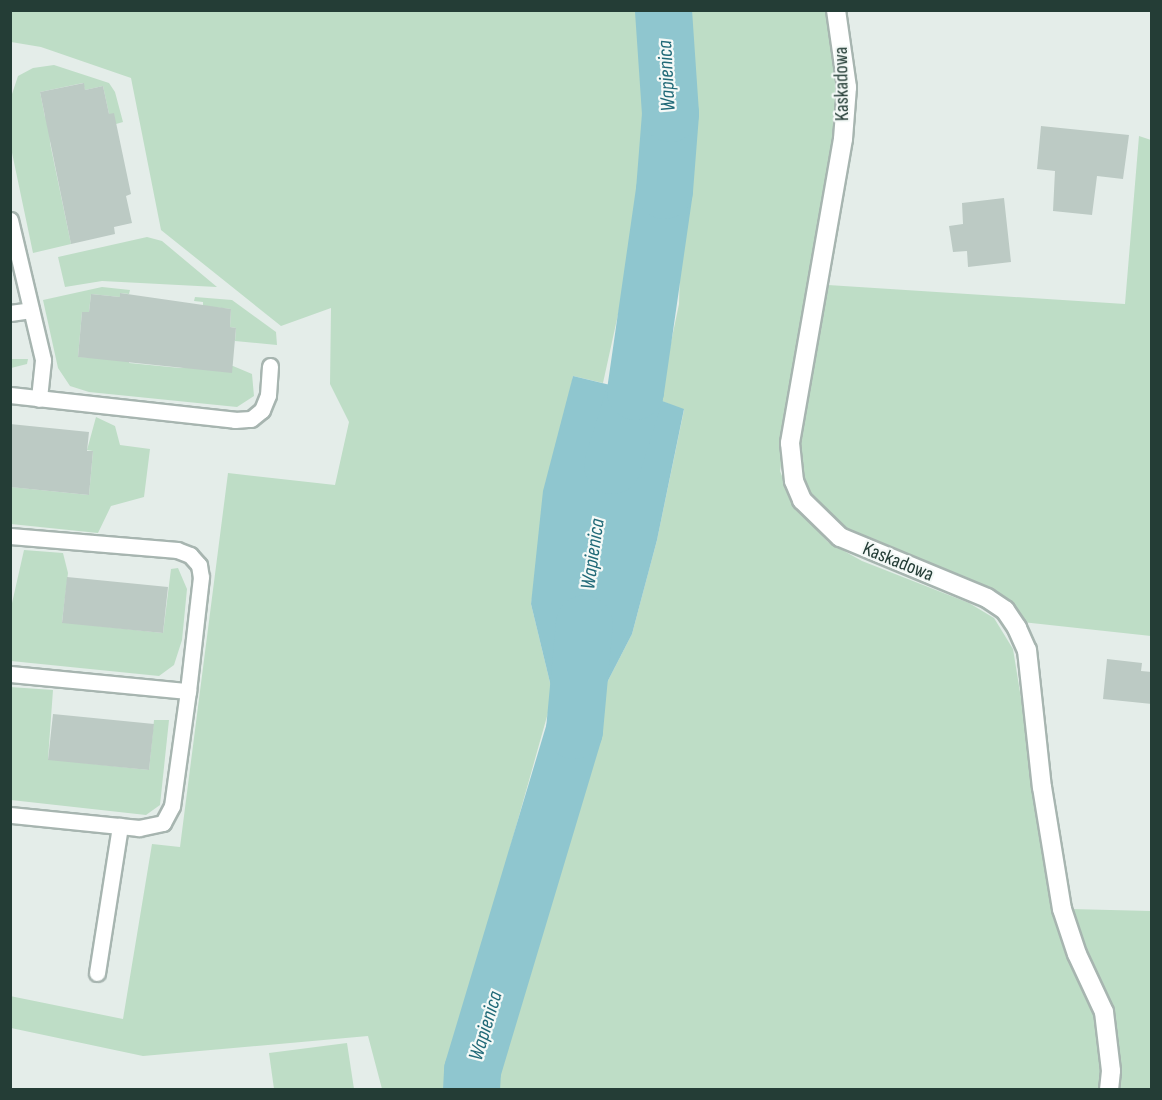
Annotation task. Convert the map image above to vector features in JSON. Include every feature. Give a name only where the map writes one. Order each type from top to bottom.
[{"type":"street","name":"Kaskadowa","points":[[836,10],[847,87],[843,139],[790,443],[792,471],[802,500],[840,537],[987,598],[1005,610],[1017,628],[1027,650],[1042,787],[1062,909],[1077,954],[1104,1012],[1111,1071],[1108,1089]]},
{"type":"lane","points":[[10,220],[43,360],[39,399]]},
{"type":"lane","points":[[10,313],[31,310]]},
{"type":"lane","points":[[10,395],[235,420],[251,419],[262,410],[268,394],[270,366]]},
{"type":"lane","points":[[10,536],[177,550],[190,555],[199,565],[201,577],[188,691],[169,816],[153,827],[10,815]]},
{"type":"lane","points":[[10,674],[188,691]]},
{"type":"lane","points":[[97,973],[120,826]]},
{"type":"green space","points":[[11,11],[645,11],[648,20],[646,187],[603,383],[573,376],[531,604],[553,695],[455,1044],[452,1089],[382,1089],[368,1036],[143,1056],[11,1028],[10,996],[123,1019],[152,844],[180,847],[228,473],[335,485],[349,422],[330,384],[331,308],[281,326],[161,230],[131,78],[41,47],[11,42]]},
{"type":"green space","points":[[677,11],[831,11],[838,79],[835,141],[780,471],[794,506],[828,542],[862,561],[969,603],[994,618],[1013,649],[1056,914],[1097,1012],[1102,1071],[1100,1089],[487,1090],[487,1067],[574,800],[596,704],[632,634],[657,540],[684,410],[659,400],[679,304],[685,114]]},
{"type":"green space","points":[[54,65],[109,83],[115,92],[123,122],[116,124],[109,114],[103,86],[85,90],[83,83],[40,92],[45,117],[49,116],[50,143],[71,244],[33,253],[11,148],[11,97],[18,76],[33,68]]},
{"type":"green space","points":[[1139,136],[1151,140],[1151,636],[1022,622],[826,519],[808,497],[799,474],[800,436],[828,285],[1125,304]]},
{"type":"green space","points":[[147,237],[162,241],[217,287],[102,281],[65,287],[58,257]]},
{"type":"green space","points":[[102,287],[130,290],[129,294],[120,293],[120,297],[91,294],[89,312],[82,312],[78,357],[129,359],[129,363],[180,368],[233,366],[252,374],[254,396],[237,407],[89,392],[70,386],[58,368],[43,300]]},
{"type":"green space","points":[[195,297],[232,300],[276,332],[277,345],[235,341],[236,328],[230,327],[231,309],[203,306],[203,302],[194,301]]},
{"type":"green space","points":[[11,359],[28,359],[27,364],[11,368]]},
{"type":"green space","points":[[96,417],[115,426],[120,445],[150,449],[144,497],[111,506],[98,533],[11,524],[11,487],[89,495],[93,451],[87,450]]},
{"type":"green space","points":[[24,550],[63,553],[68,573],[62,622],[163,633],[171,569],[178,568],[187,589],[182,640],[174,665],[159,676],[11,661],[10,612]]},
{"type":"green space","points":[[10,687],[53,690],[48,759],[149,770],[154,720],[169,720],[160,805],[146,815],[11,800]]},
{"type":"green space","points":[[1070,909],[1151,911],[1151,1089],[1117,1089],[1113,1012]]},
{"type":"green space","points":[[347,1043],[354,1089],[274,1089],[269,1053]]},
{"type":"water","points":[[573,376],[635,391],[684,409],[657,540],[632,634],[596,704],[553,695],[531,604],[543,491]]},
{"type":"building","points":[[84,83],[85,90],[103,86],[109,114],[114,113],[131,194],[126,196],[132,223],[114,227],[115,234],[71,244],[40,92]]},
{"type":"building","points":[[1041,126],[1129,135],[1123,179],[1097,176],[1092,215],[1053,211],[1055,171],[1037,169]]},
{"type":"building","points":[[1004,198],[1011,262],[968,267],[967,251],[953,252],[949,226],[963,224],[962,203]]},
{"type":"building","points":[[120,293],[231,309],[230,327],[236,328],[232,373],[78,357],[82,312],[89,312],[91,294],[120,297]]},
{"type":"building","points":[[10,424],[89,432],[87,451],[93,451],[89,495],[10,487]]},
{"type":"building","points":[[67,577],[168,587],[163,633],[62,623]]},
{"type":"building","points":[[1107,659],[1142,663],[1141,671],[1152,672],[1152,704],[1103,699]]},
{"type":"building","points":[[53,714],[154,724],[149,770],[48,760]]},
{"type":"waterway","name":"Wapienica","points":[[612,465],[635,391],[664,190],[670,113],[663,10]]},
{"type":"waterway","name":"Wapienica","points":[[471,1090],[472,1070],[574,730],[584,623]]}]
